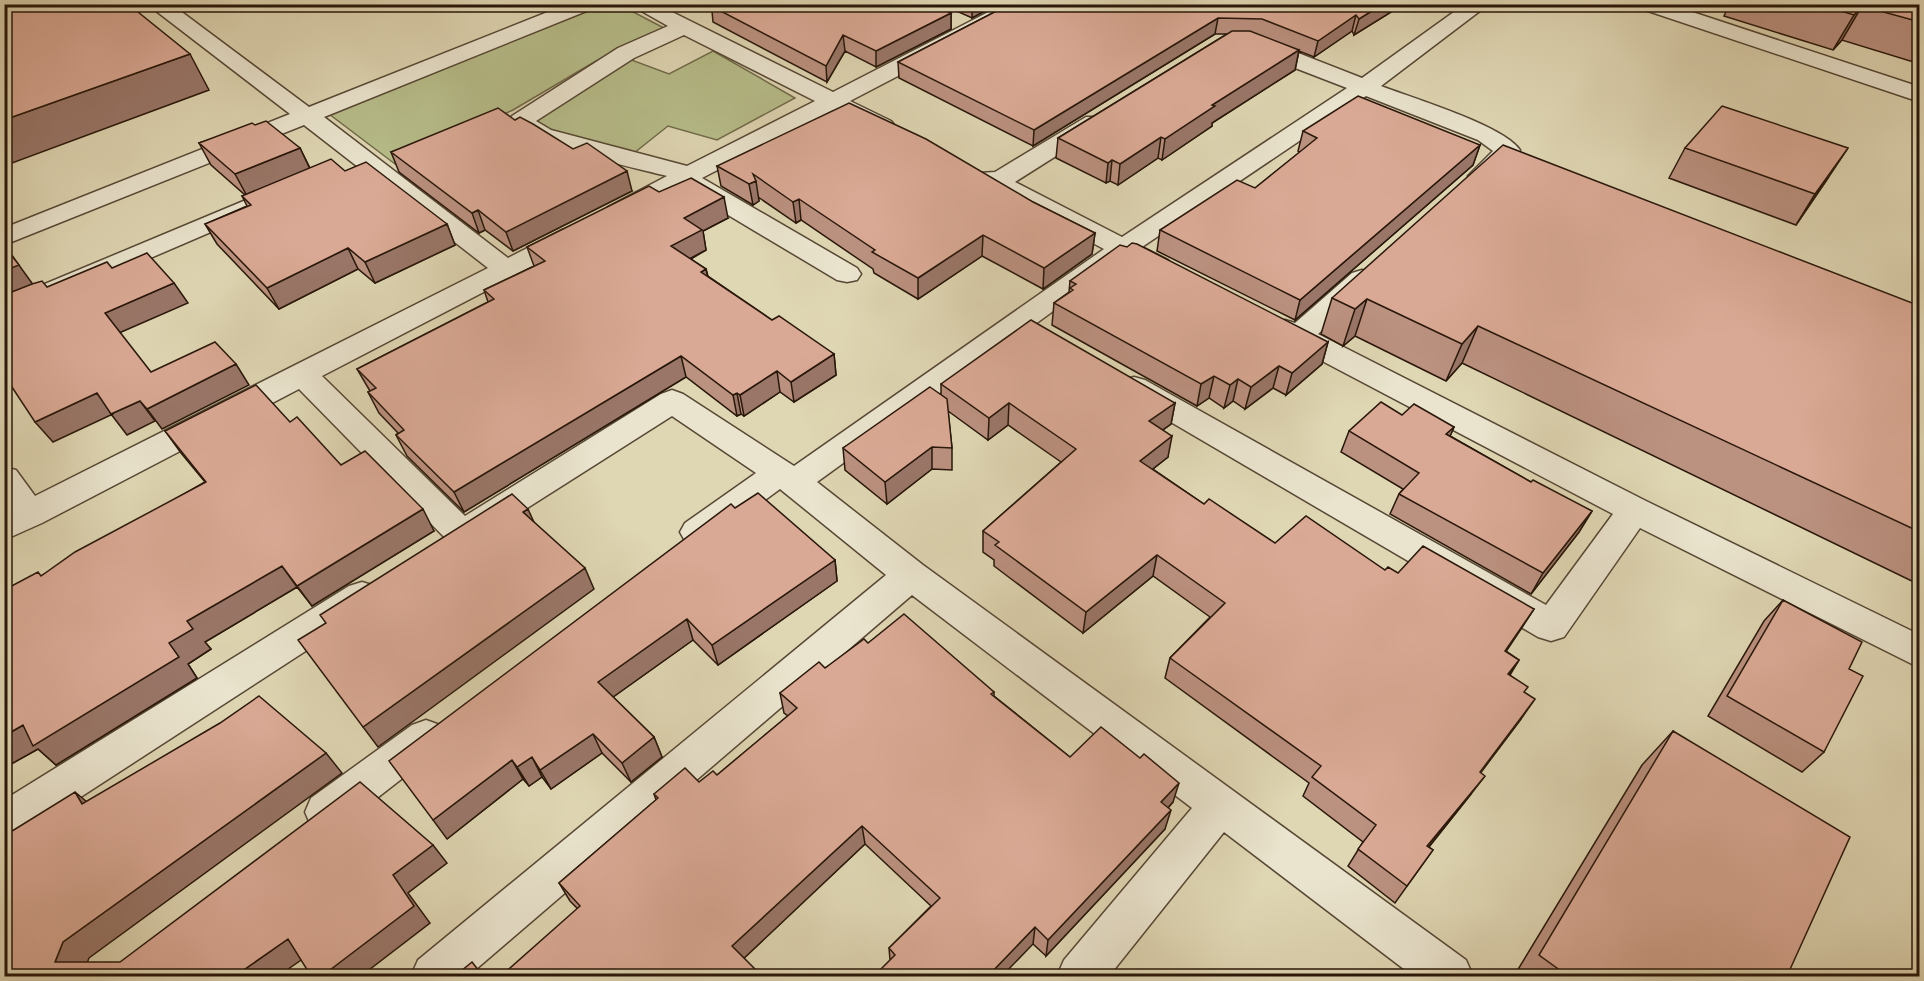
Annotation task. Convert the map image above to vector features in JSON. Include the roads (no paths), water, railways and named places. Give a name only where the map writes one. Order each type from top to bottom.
[{"type":"street","points":[[157,4],[308,115],[350,163],[493,257],[504,270]]},
{"type":"street","points":[[4,237],[587,4]]},
{"type":"street","points":[[639,4],[828,101],[912,141]]},
{"type":"street","points":[[4,479],[17,520],[688,176],[828,101],[1021,4]]},
{"type":"street","points":[[669,553],[1021,322],[1123,248],[1363,88],[1479,4]]},
{"type":"street","points":[[1646,4],[1920,95]]},
{"type":"street","points":[[948,18],[973,28]]},
{"type":"street","points":[[684,27],[626,53],[520,121],[543,135],[688,176],[847,274]]},
{"type":"street","points":[[1233,41],[1250,42],[1486,135],[1508,150],[1464,189]]},
{"type":"street","points":[[996,182],[1115,109]]},
{"type":"street","points":[[965,167],[1185,279]]},
{"type":"street","points":[[4,312],[264,201]]},
{"type":"street","points":[[1298,336],[1377,266]]},
{"type":"street","points":[[1257,315],[1634,510],[1920,653]]},
{"type":"street","points":[[1021,322],[1052,340]]},
{"type":"street","points":[[1104,370],[1551,626],[1634,510]]},
{"type":"street","points":[[302,374],[446,542],[672,401],[787,477],[910,575],[1450,976]]},
{"type":"street","points":[[434,976],[910,575]]},
{"type":"street","points":[[4,823],[392,577]]},
{"type":"street","points":[[300,832],[452,718]]},
{"type":"street","points":[[1080,976],[1219,806]]}]
